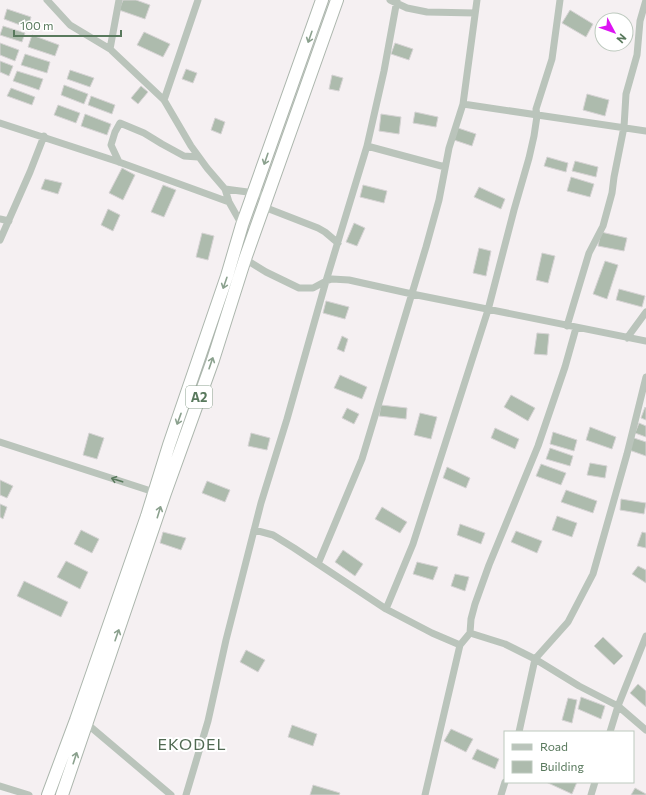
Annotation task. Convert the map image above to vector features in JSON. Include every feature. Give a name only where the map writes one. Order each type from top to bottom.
[{"type":"highway","name":"A2","points":[[48,795],[76,720],[147,516],[227,276],[242,225],[322,0]]},
{"type":"highway","name":"A2","points":[[62,795],[165,493],[213,360],[245,259],[338,0]]},
{"type":"street","points":[[47,0],[70,25],[110,49],[164,100],[198,157],[225,189],[229,202],[242,225]]},
{"type":"street","points":[[110,49],[119,0]]},
{"type":"street","points":[[164,100],[198,0]]},
{"type":"street","points":[[318,564],[362,459],[439,200],[449,148],[463,104],[477,0]]},
{"type":"street","points":[[386,609],[413,544],[488,310],[529,158],[537,116],[536,109],[552,60],[560,0]]},
{"type":"street","points":[[567,326],[589,253],[603,226],[609,206],[624,127],[626,94],[637,55],[640,21],[646,0]]},
{"type":"street","points":[[186,795],[208,721],[226,640],[254,530],[366,146],[384,71],[395,1],[407,8],[427,12],[475,13]]},
{"type":"street","points":[[463,104],[646,131]]},
{"type":"street","points":[[0,123],[44,136],[229,202]]},
{"type":"street","points":[[119,162],[111,145],[114,132],[120,123],[144,133],[184,156],[198,157]]},
{"type":"street","points":[[0,240],[44,136]]},
{"type":"street","points":[[366,146],[445,167]]},
{"type":"street","points":[[225,189],[255,192],[266,202],[318,228],[338,243]]},
{"type":"street","points":[[0,219],[9,220]]},
{"type":"street","points":[[245,259],[266,272],[299,288],[313,288],[326,281],[332,280],[349,280],[646,342]]},
{"type":"street","points":[[627,338],[646,312]]},
{"type":"street","points":[[425,795],[460,645],[470,632],[471,619],[475,604],[489,565],[538,446],[565,367],[576,328]]},
{"type":"street","points":[[519,731],[536,659],[568,622],[593,574],[627,454],[646,377]]},
{"type":"street","points":[[0,442],[154,492]]},
{"type":"street","points":[[254,530],[273,535],[386,609],[432,633],[460,645]]},
{"type":"street","points":[[470,632],[505,644],[536,659],[579,686],[618,706],[646,730]]},
{"type":"street","points":[[610,731],[618,706],[646,636]]},
{"type":"street","points":[[86,723],[171,795]]},
{"type":"street","points":[[501,795],[505,783]]},
{"type":"street","points":[[591,795],[595,783]]},
{"type":"street","points":[[0,786],[29,795]]},
{"type":"building","points":[[123,0],[136,0],[150,5],[145,19],[119,10]]},
{"type":"building","points":[[7,9],[31,17],[28,28],[4,19]]},
{"type":"building","points":[[570,10],[593,24],[586,37],[562,23]]},
{"type":"building","points":[[3,26],[25,33],[22,42],[0,35]]},
{"type":"building","points":[[144,32],[170,44],[163,57],[137,45]]},
{"type":"building","points":[[32,35],[59,45],[55,56],[28,47]]},
{"type":"building","points":[[0,43],[19,50],[15,61],[0,55]]},
{"type":"building","points":[[395,43],[413,49],[409,60],[391,54]]},
{"type":"building","points":[[25,54],[50,62],[47,73],[21,65]]},
{"type":"building","points":[[0,61],[13,66],[9,76],[0,72]]},
{"type":"building","points":[[186,69],[197,73],[193,83],[182,79]]},
{"type":"building","points":[[70,70],[94,78],[90,87],[67,79]]},
{"type":"building","points":[[17,71],[43,79],[39,90],[13,81]]},
{"type":"building","points":[[332,75],[343,78],[339,91],[329,89]]},
{"type":"building","points":[[64,85],[88,94],[84,104],[61,95]]},
{"type":"building","points":[[141,86],[148,92],[138,104],[131,98]]},
{"type":"building","points":[[11,88],[35,97],[32,105],[7,96]]},
{"type":"building","points":[[587,94],[609,100],[605,116],[583,110]]},
{"type":"building","points":[[91,96],[115,105],[112,114],[88,105]]},
{"type":"building","points":[[58,105],[80,113],[76,123],[54,115]]},
{"type":"building","points":[[415,112],[438,117],[436,127],[413,123]]},
{"type":"building","points":[[85,114],[111,124],[107,135],[81,126]]},
{"type":"building","points":[[381,114],[401,117],[399,134],[379,131]]},
{"type":"building","points":[[215,118],[225,122],[221,134],[211,130]]},
{"type":"building","points":[[458,128],[476,134],[472,146],[454,140]]},
{"type":"building","points":[[547,157],[568,163],[566,172],[544,166]]},
{"type":"building","points":[[575,161],[598,167],[596,177],[572,171]]},
{"type":"building","points":[[122,168],[135,175],[123,200],[109,193]]},
{"type":"building","points":[[571,177],[594,184],[590,197],[567,191]]},
{"type":"building","points":[[45,179],[62,183],[58,194],[41,189]]},
{"type":"building","points":[[163,185],[176,190],[164,217],[151,212]]},
{"type":"building","points":[[363,185],[387,191],[384,203],[360,197]]},
{"type":"building","points":[[479,187],[505,199],[501,209],[474,197]]},
{"type":"building","points":[[108,209],[120,215],[113,231],[101,225]]},
{"type":"building","points":[[354,223],[365,228],[357,246],[346,242]]},
{"type":"building","points":[[601,232],[627,238],[624,251],[598,246]]},
{"type":"building","points":[[202,233],[214,236],[208,260],[196,257]]},
{"type":"building","points":[[479,248],[491,251],[486,276],[473,273]]},
{"type":"building","points":[[542,253],[555,256],[548,283],[536,280]]},
{"type":"building","points":[[605,261],[618,265],[607,299],[593,294]]},
{"type":"building","points":[[619,289],[645,296],[642,307],[616,300]]},
{"type":"building","points":[[326,301],[349,307],[345,319],[323,313]]},
{"type":"building","points":[[537,333],[549,334],[547,355],[534,354]]},
{"type":"building","points":[[342,336],[348,339],[344,352],[337,349]]},
{"type":"building","points":[[340,375],[367,387],[362,399],[334,388]]},
{"type":"building","points":[[511,395],[535,408],[528,421],[504,407]]},
{"type":"building","points":[[381,405],[407,408],[406,419],[379,416]]},
{"type":"building","points":[[645,407],[646,408],[646,420],[641,418]]},
{"type":"building","points":[[347,408],[359,414],[354,424],[342,418]]},
{"type":"building","points":[[420,413],[437,417],[431,439],[414,435]]},
{"type":"building","points":[[639,423],[646,426],[646,437],[635,433]]},
{"type":"building","points":[[590,427],[616,437],[612,449],[586,440]]},
{"type":"building","points":[[495,428],[519,439],[515,449],[491,438]]},
{"type":"building","points":[[553,432],[577,440],[574,451],[550,444]]},
{"type":"building","points":[[89,433],[104,438],[97,459],[83,455]]},
{"type":"building","points":[[251,433],[270,438],[267,450],[248,446]]},
{"type":"building","points":[[634,438],[646,442],[646,456],[629,450]]},
{"type":"building","points":[[550,448],[573,456],[570,466],[546,459]]},
{"type":"building","points":[[590,463],[607,466],[605,478],[587,475]]},
{"type":"building","points":[[541,464],[566,473],[561,485],[536,476]]},
{"type":"building","points":[[447,467],[470,478],[466,488],[443,478]]},
{"type":"building","points":[[0,480],[13,486],[7,498],[0,495]]},
{"type":"building","points":[[207,481],[230,490],[225,502],[202,493]]},
{"type":"building","points":[[566,490],[597,501],[593,513],[561,502]]},
{"type":"building","points":[[621,499],[646,503],[644,514],[620,510]]},
{"type":"building","points":[[0,504],[7,507],[3,519],[0,517]]},
{"type":"building","points":[[382,507],[407,522],[400,533],[375,519]]},
{"type":"building","points":[[557,516],[577,523],[572,537],[552,530]]},
{"type":"building","points":[[460,524],[485,533],[481,544],[457,535]]},
{"type":"building","points":[[81,530],[99,539],[92,553],[74,544]]},
{"type":"building","points":[[516,531],[542,541],[537,553],[511,542]]},
{"type":"building","points":[[163,532],[186,538],[181,550],[160,543]]},
{"type":"building","points":[[642,532],[646,533],[646,548],[637,546]]},
{"type":"building","points":[[343,550],[363,564],[355,576],[335,562]]},
{"type":"building","points":[[66,561],[88,572],[80,589],[57,577]]},
{"type":"building","points":[[417,562],[438,567],[433,580],[413,574]]},
{"type":"building","points":[[638,566],[646,570],[646,583],[632,574]]},
{"type":"building","points":[[455,574],[469,577],[465,591],[451,586]]},
{"type":"building","points":[[24,581],[68,602],[61,617],[17,596]]},
{"type":"building","points":[[603,637],[623,656],[614,665],[594,646]]},
{"type":"building","points":[[246,650],[265,660],[258,672],[240,662]]},
{"type":"building","points":[[638,684],[646,691],[646,707],[630,693]]},
{"type":"building","points":[[581,697],[605,706],[601,719],[578,709]]},
{"type":"building","points":[[568,698],[577,700],[572,723],[562,720]]},
{"type":"building","points":[[292,725],[317,734],[313,746],[288,737]]},
{"type":"building","points":[[451,729],[473,739],[466,752],[444,741]]},
{"type":"building","points":[[477,749],[499,759],[495,769],[472,759]]},
{"type":"building","points":[[548,783],[577,783],[572,794]]},
{"type":"building","points":[[313,785],[340,793],[339,795],[310,795]]},
{"type":"building","points":[[635,788],[646,794],[646,795],[631,795]]},
{"type":"district","name":"EKODEL","points":[[192,744]]}]
